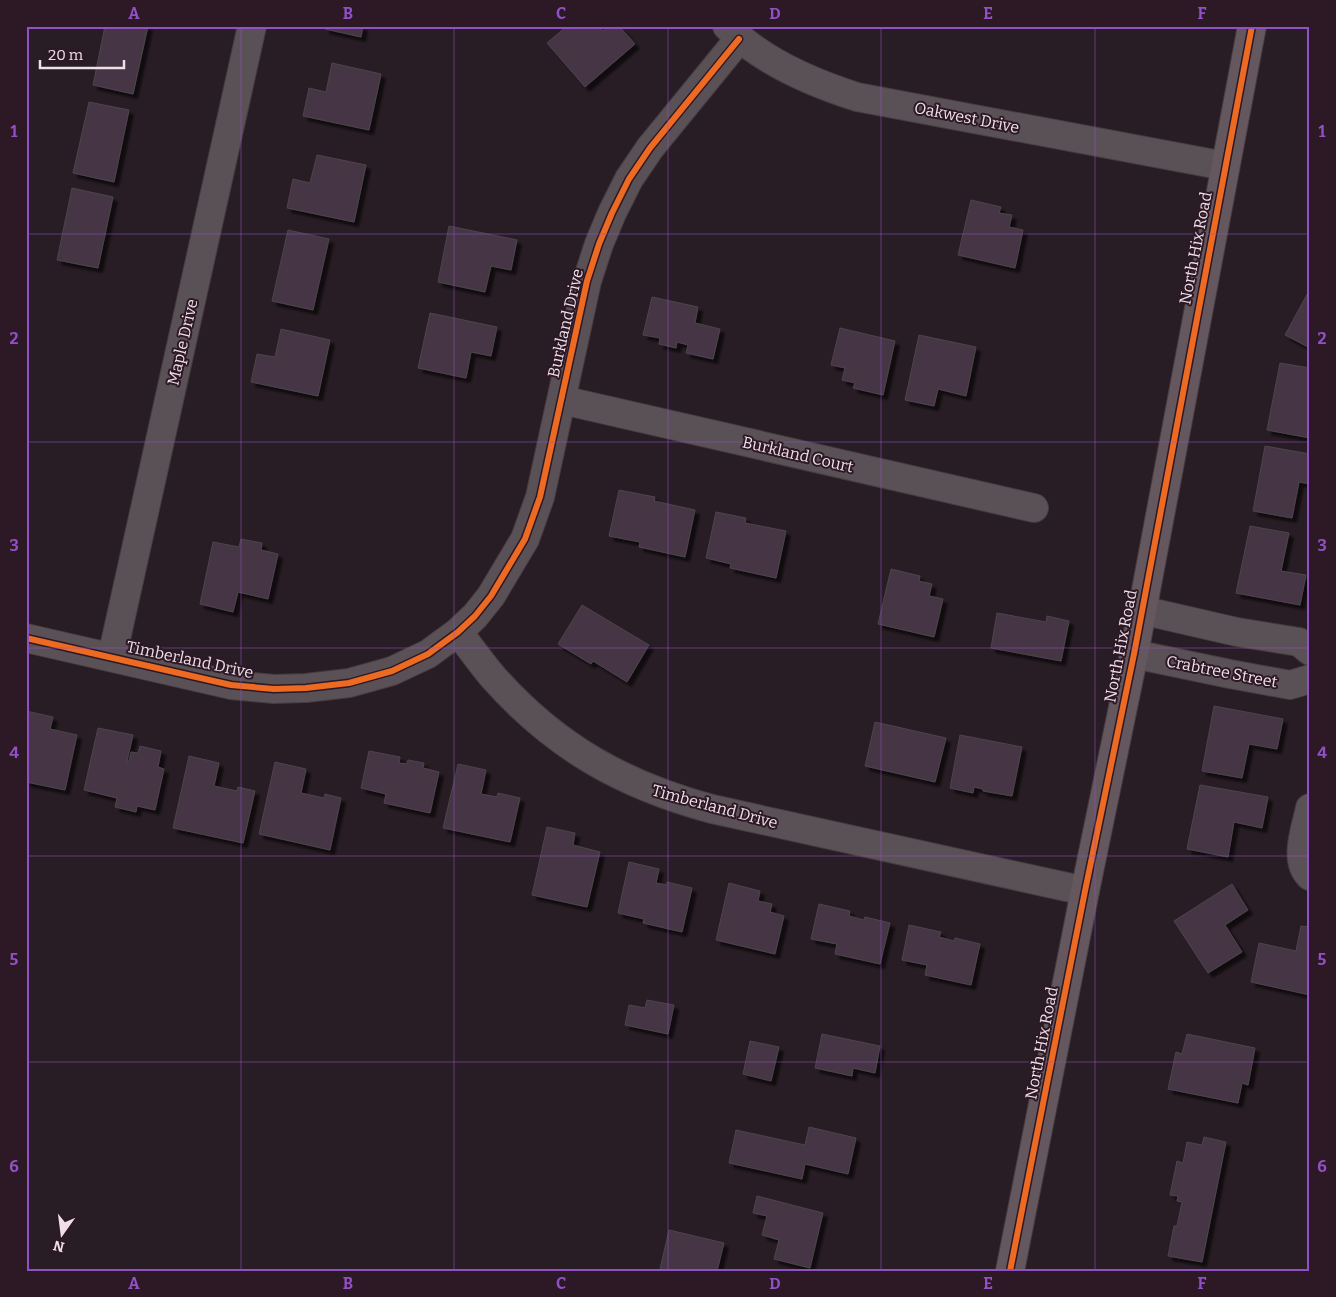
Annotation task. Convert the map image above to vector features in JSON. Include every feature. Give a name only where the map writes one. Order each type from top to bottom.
[{"type":"street","name":"Maple Drive","points":[[112,657],[252,26]]},
{"type":"street","name":"North Hix Road","points":[[1010,1271],[1084,891],[1134,654],[1252,26]]},
{"type":"street","name":"Oakwest Drive","points":[[733,33],[765,57],[828,87],[857,96],[1225,166]]},
{"type":"street","name":"Burkland Drive","points":[[458,632],[475,616],[491,596],[526,539],[540,497],[587,281],[599,244],[612,213],[629,179],[733,33]]},
{"type":"street","name":"Burkland Court","points":[[562,400],[1034,508]]},
{"type":"street","points":[[1141,610],[1237,632],[1299,642],[1310,650]]},
{"type":"street","name":"Timberland Drive","points":[[26,638],[231,685],[274,689],[306,688],[349,683],[392,670],[428,654],[458,632],[494,678],[538,721],[585,757],[613,773],[642,786],[677,800],[712,809],[1084,891]]},
{"type":"street","name":"Crabtree Street","points":[[1134,654],[1290,685],[1310,679]]},
{"type":"street","points":[[1309,875],[1302,865],[1301,852],[1310,808]]},
{"type":"building","points":[[105,26],[148,26],[133,94],[93,85]]},
{"type":"building","points":[[325,26],[363,26],[361,37],[325,29]]},
{"type":"building","points":[[567,26],[599,26],[603,31],[609,26],[619,26],[635,44],[585,87],[547,43]]},
{"type":"building","points":[[332,63],[381,74],[369,130],[303,116],[309,88],[326,92]]},
{"type":"building","points":[[89,102],[129,110],[114,182],[73,173]]},
{"type":"building","points":[[317,155],[366,165],[354,222],[287,208],[293,179],[310,183]]},
{"type":"building","points":[[72,188],[113,197],[98,268],[57,260]]},
{"type":"building","points":[[971,200],[1001,207],[999,213],[1012,215],[1009,227],[1023,230],[1015,268],[958,255]]},
{"type":"building","points":[[449,226],[517,240],[511,270],[491,266],[485,292],[438,282]]},
{"type":"building","points":[[288,230],[329,239],[313,310],[272,301]]},
{"type":"building","points":[[1310,289],[1310,348],[1285,335]]},
{"type":"building","points":[[652,297],[698,307],[695,323],[720,329],[713,359],[686,353],[688,345],[677,342],[676,348],[659,344],[660,338],[643,335]]},
{"type":"building","points":[[430,313],[497,327],[491,356],[471,352],[466,378],[418,368]]},
{"type":"building","points":[[840,328],[895,341],[883,395],[853,388],[855,383],[842,380],[845,368],[831,365]]},
{"type":"building","points":[[281,329],[330,340],[318,396],[251,382],[257,354],[275,357]]},
{"type":"building","points":[[919,335],[976,347],[966,396],[938,389],[934,406],[905,400]]},
{"type":"building","points":[[1280,363],[1310,368],[1310,438],[1267,430]]},
{"type":"building","points":[[1265,446],[1310,454],[1310,484],[1299,482],[1292,518],[1253,511]]},
{"type":"building","points":[[619,490],[655,497],[654,501],[695,510],[685,557],[639,547],[640,542],[609,536]]},
{"type":"building","points":[[716,512],[746,518],[745,523],[786,531],[776,578],[730,568],[731,564],[706,558]]},
{"type":"building","points":[[1250,526],[1289,533],[1281,571],[1306,575],[1300,605],[1236,593]]},
{"type":"building","points":[[241,539],[262,543],[261,550],[278,554],[268,599],[238,592],[233,612],[200,604],[213,542],[239,547]]},
{"type":"building","points":[[891,569],[920,576],[919,581],[932,584],[929,596],[943,599],[934,637],[878,624]]},
{"type":"building","points":[[582,605],[649,645],[627,682],[593,661],[591,664],[558,644]]},
{"type":"building","points":[[997,613],[1046,622],[1047,616],[1069,621],[1061,661],[991,648]]},
{"type":"building","points":[[1214,706],[1283,719],[1277,749],[1249,744],[1242,778],[1202,771]]},
{"type":"building","points":[[26,711],[53,717],[50,729],[77,735],[65,790],[26,782]]},
{"type":"building","points":[[875,722],[946,738],[935,782],[865,766]]},
{"type":"building","points":[[98,728],[133,735],[127,761],[129,761],[131,752],[138,753],[140,746],[161,751],[158,767],[164,769],[155,810],[137,806],[136,812],[115,807],[117,798],[84,790]]},
{"type":"building","points":[[960,735],[1022,747],[1012,796],[983,791],[983,789],[974,787],[973,793],[950,788]]},
{"type":"building","points":[[369,751],[400,757],[399,763],[407,764],[408,760],[424,763],[423,768],[439,772],[430,813],[384,803],[386,794],[361,788]]},
{"type":"building","points":[[189,756],[219,763],[214,786],[237,791],[238,787],[255,791],[243,843],[173,828]]},
{"type":"building","points":[[275,762],[306,769],[301,793],[324,798],[325,794],[341,798],[330,850],[259,834]]},
{"type":"building","points":[[458,764],[486,770],[481,794],[497,797],[498,793],[520,798],[510,842],[443,828]]},
{"type":"building","points":[[1200,785],[1268,797],[1262,828],[1234,822],[1228,857],[1187,849]]},
{"type":"building","points":[[547,827],[575,833],[573,845],[600,852],[587,907],[532,895]]},
{"type":"building","points":[[629,862],[659,869],[656,883],[667,885],[667,882],[692,888],[682,932],[643,923],[644,919],[618,913]]},
{"type":"building","points":[[729,883],[760,891],[758,901],[772,904],[770,912],[784,916],[775,954],[716,940]]},
{"type":"building","points":[[1232,884],[1248,910],[1225,925],[1242,952],[1208,973],[1174,921]]},
{"type":"building","points":[[819,904],[850,911],[849,916],[864,920],[865,917],[890,923],[880,964],[835,954],[837,944],[811,939]]},
{"type":"building","points":[[909,925],[941,932],[939,937],[954,941],[955,938],[980,944],[971,985],[925,975],[927,965],[902,960]]},
{"type":"building","points":[[1301,926],[1310,927],[1310,995],[1251,982],[1259,943],[1296,951]]},
{"type":"building","points":[[647,1000],[674,1005],[668,1034],[625,1025],[629,1005],[645,1008]]},
{"type":"building","points":[[822,1034],[880,1046],[875,1073],[853,1068],[852,1076],[815,1068]]},
{"type":"building","points":[[1187,1034],[1255,1048],[1248,1085],[1242,1083],[1238,1103],[1168,1089],[1176,1052],[1182,1054]]},
{"type":"building","points":[[750,1041],[779,1047],[771,1081],[743,1074]]},
{"type":"building","points":[[809,1127],[856,1138],[848,1174],[805,1164],[802,1179],[729,1163],[736,1130],[805,1145]]},
{"type":"building","points":[[1204,1137],[1226,1142],[1202,1262],[1168,1256],[1174,1226],[1177,1226],[1182,1202],[1177,1201],[1178,1196],[1170,1195],[1177,1161],[1183,1163],[1187,1142],[1202,1145]]},
{"type":"building","points":[[757,1196],[823,1213],[810,1268],[774,1259],[779,1240],[762,1235],[767,1216],[753,1213]]},
{"type":"building","points":[[669,1230],[724,1243],[717,1271],[670,1271],[660,1269]]},
{"type":"cycle path","points":[[1010,1271],[1134,654],[1252,26]]},
{"type":"cycle path","points":[[26,638],[231,685],[274,689],[306,688],[349,683],[392,671],[428,654],[458,632],[475,616],[491,596],[525,539],[540,497],[587,281],[599,244],[612,213],[629,179],[650,148],[739,39]]}]
